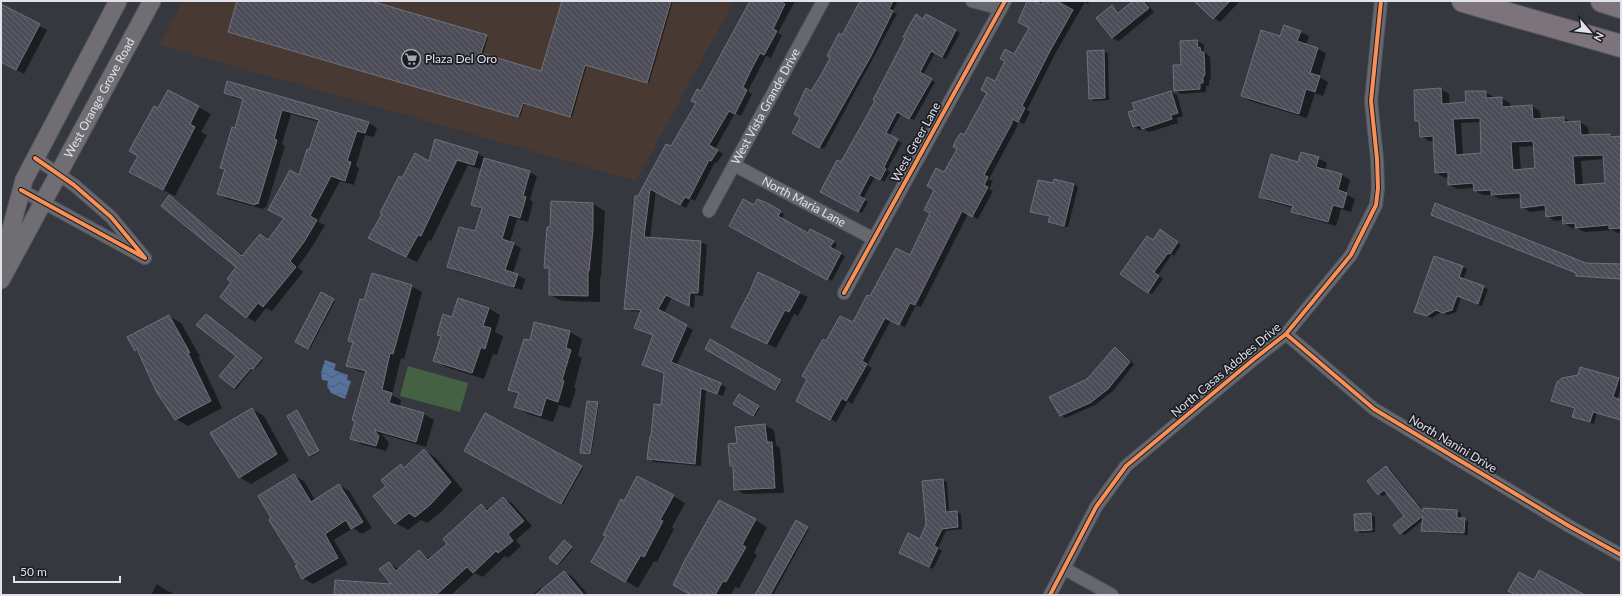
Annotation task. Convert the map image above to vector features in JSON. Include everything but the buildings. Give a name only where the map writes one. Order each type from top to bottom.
[{"type":"highway","points":[[1463,1],[1621,46]]},
{"type":"highway","points":[[1602,1],[1621,7]]},
{"type":"main road","points":[[1,266],[24,180],[118,1]]},
{"type":"main road","name":"West Orange Grove Road","points":[[1,280],[152,1]]},
{"type":"street","name":"West Vista Grande Drive","points":[[709,211],[823,1]]},
{"type":"street","points":[[972,1],[1003,5]]},
{"type":"street","name":"North Casas Adobes Drive","points":[[1050,595],[1065,569],[1096,507],[1126,466],[1254,358],[1286,334],[1351,255],[1376,205],[1378,188],[1377,159],[1371,101],[1381,1]]},
{"type":"street","name":"West Greer Lane","points":[[844,293],[1003,5]]},
{"type":"street","points":[[21,190],[145,258],[111,217],[74,185],[35,158]]},
{"type":"street","name":"North Maria Lane","points":[[734,164],[874,238]]},
{"type":"street","name":"North Nanini Drive","points":[[1286,334],[1374,409],[1569,526],[1621,555]]},
{"type":"street","points":[[1065,569],[1112,595]]},
{"type":"shaded area","points":[[183,1],[734,1],[636,181],[159,45]]},
{"type":"green space","points":[[408,366],[468,383],[460,412],[400,396]]},
{"type":"water","points":[[325,360],[336,364],[334,370],[348,375],[347,380],[351,381],[345,399],[331,393],[327,386],[328,381],[322,380],[321,373]]},
{"type":"cycle path","points":[[844,293],[1005,1]]},
{"type":"cycle path","points":[[1050,595],[1096,507],[1126,466],[1286,334],[1351,255],[1376,205],[1378,188],[1377,159],[1371,101],[1381,1]]},
{"type":"cycle path","points":[[21,190],[145,258],[111,217],[74,185],[35,158]]},
{"type":"cycle path","points":[[1286,334],[1374,409],[1569,526],[1621,555]]},
{"type":"place","name":"Plaza Del Oro","points":[[411,59]]}]
